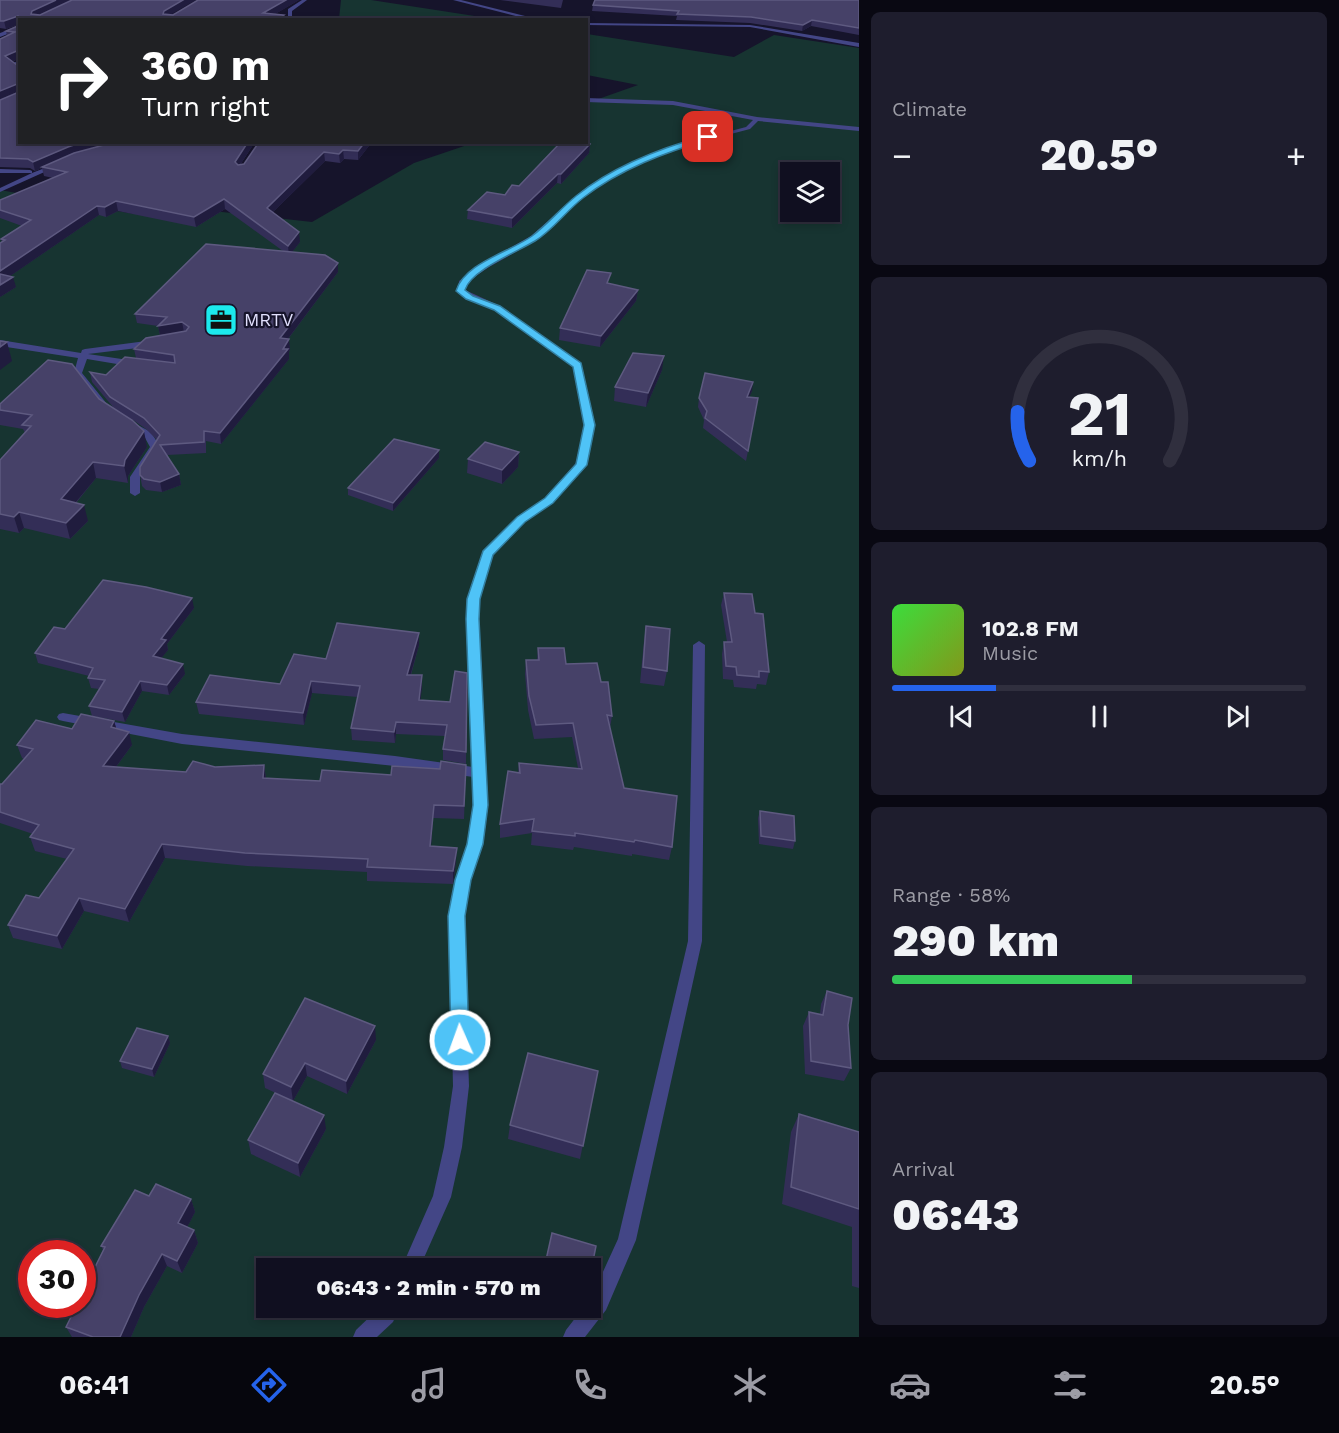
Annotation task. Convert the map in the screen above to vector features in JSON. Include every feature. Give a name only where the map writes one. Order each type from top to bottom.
[{"type":"street","points":[[290,18],[290,10],[305,0]]},
{"type":"street","points":[[455,0],[531,18]]},
{"type":"street","points":[[588,24],[750,26],[859,45]]},
{"type":"street","points":[[0,35],[18,28]]},
{"type":"street","points":[[588,100],[673,103],[757,119],[859,129]]},
{"type":"street","points":[[415,1258],[442,1197],[453,1147],[461,1086],[456,916],[463,880],[475,844],[481,805],[473,599],[488,554],[521,520],[549,501],[581,465],[589,425],[578,366],[497,308],[461,291],[463,281],[534,238],[580,196],[616,174],[664,150],[748,128],[757,119]]},
{"type":"street","points":[[0,177],[4,188],[64,162]]},
{"type":"street","points":[[0,171],[25,173],[51,167]]},
{"type":"street","points":[[69,354],[163,341]]},
{"type":"street","points":[[0,343],[150,366]]},
{"type":"street","points":[[83,357],[78,373],[116,417],[148,434],[155,447],[135,477],[135,493]]},
{"type":"street","points":[[573,1337],[599,1303],[627,1240],[695,941],[699,645]]},
{"type":"street","points":[[63,717],[182,739],[395,761],[480,773]]},
{"type":"street","points":[[363,1337],[383,1318]]},
{"type":"green space","points":[[341,0],[371,0],[488,18],[339,18]]},
{"type":"green space","points":[[588,34],[734,57],[774,35],[859,48],[859,1337],[0,1337],[0,190],[134,214],[177,207],[312,222],[414,163],[470,144],[588,144],[588,103],[638,85],[588,75]]},
{"type":"building","points":[[0,0],[56,0],[32,11],[31,14],[40,15],[72,0],[183,0],[164,11],[163,14],[173,15],[198,0],[286,0],[263,13],[284,15],[280,18],[20,18],[18,16],[0,21]]},
{"type":"building","points":[[595,0],[859,0],[859,28],[812,20],[803,25],[751,17],[677,14],[679,11],[593,5]]},
{"type":"building","points":[[18,26],[18,50],[5,56],[18,65],[18,84],[0,91],[0,39],[15,32],[6,31]]},
{"type":"building","points":[[18,92],[18,144],[77,144],[33,162],[28,159],[0,158],[0,100]]},
{"type":"building","points":[[108,144],[247,144],[235,162],[238,165],[244,164],[258,144],[363,144],[358,151],[343,150],[339,154],[324,152],[267,208],[299,232],[288,246],[224,199],[194,217],[116,201],[105,207],[97,206],[0,271],[0,243],[5,240],[1,239],[31,220],[0,210],[0,200],[67,172],[42,167],[74,153]]},
{"type":"building","points":[[559,144],[590,144],[561,174],[558,174],[512,218],[468,210],[487,192],[505,195],[512,185],[519,186]]},
{"type":"building","points":[[206,244],[325,255],[338,263],[280,338],[289,339],[283,349],[288,349],[220,433],[204,431],[204,442],[160,445],[179,474],[160,482],[144,479],[140,475],[140,467],[160,435],[144,418],[110,397],[90,372],[106,375],[125,357],[175,363],[174,355],[134,349],[146,338],[186,331],[189,327],[182,322],[158,326],[167,317],[135,314]]},
{"type":"building","points":[[587,270],[611,273],[607,283],[638,290],[601,336],[560,328]]},
{"type":"building","points":[[0,274],[13,277],[0,285]]},
{"type":"building","points":[[633,353],[664,356],[648,393],[615,387]]},
{"type":"building","points":[[48,360],[72,364],[99,399],[132,420],[144,431],[125,460],[124,466],[93,462],[61,499],[84,505],[66,523],[19,512],[14,517],[0,514],[0,460],[31,426],[22,425],[32,415],[0,410],[0,404]]},
{"type":"building","points":[[705,373],[753,382],[747,397],[758,398],[748,451],[705,418],[707,411],[699,398]]},
{"type":"building","points":[[394,439],[439,450],[393,503],[348,488]]},
{"type":"building","points":[[485,442],[519,452],[502,470],[468,459]]},
{"type":"building","points":[[103,580],[192,598],[161,639],[166,640],[153,656],[183,664],[167,685],[140,681],[122,712],[89,706],[105,680],[88,678],[93,668],[35,653],[54,627],[65,629]]},
{"type":"building","points":[[724,593],[752,594],[755,613],[763,614],[769,672],[759,671],[759,677],[737,675],[736,667],[726,666],[724,642],[732,642]]},
{"type":"building","points":[[337,623],[419,633],[407,675],[422,675],[419,700],[450,702],[455,671],[467,673],[466,752],[443,749],[447,725],[396,722],[394,732],[351,728],[360,686],[311,681],[303,713],[196,702],[210,675],[280,684],[294,654],[326,659]]},
{"type":"building","points":[[646,626],[670,629],[667,671],[643,667]]},
{"type":"building","points":[[538,648],[564,648],[566,664],[597,663],[601,682],[608,682],[612,716],[607,715],[624,788],[677,796],[672,847],[575,833],[575,836],[532,831],[534,819],[500,824],[508,771],[520,773],[519,763],[582,769],[573,723],[536,725],[529,696],[526,660],[539,660]]},
{"type":"building","points":[[81,714],[114,721],[111,727],[129,732],[103,766],[186,772],[193,761],[215,767],[264,765],[263,778],[320,781],[322,770],[391,775],[392,766],[440,769],[441,761],[466,765],[464,806],[434,805],[430,846],[457,848],[453,871],[367,867],[368,859],[245,853],[162,844],[125,909],[79,898],[57,936],[8,925],[26,895],[39,898],[74,849],[30,837],[39,825],[0,812],[0,784],[33,749],[17,745],[36,720],[72,729]]},
{"type":"building","points":[[760,811],[794,816],[795,841],[761,836]]},
{"type":"building","points":[[827,991],[852,998],[848,1025],[851,1068],[811,1061],[809,1012],[823,1015]]},
{"type":"building","points":[[305,998],[375,1026],[346,1081],[305,1063],[291,1087],[263,1074]]},
{"type":"building","points":[[137,1028],[168,1036],[152,1069],[120,1061]]},
{"type":"building","points":[[528,1053],[598,1071],[583,1146],[510,1125]]},
{"type":"building","points":[[275,1093],[324,1115],[298,1163],[248,1140]]},
{"type":"building","points":[[799,1114],[859,1132],[859,1209],[791,1187]]},
{"type":"building","points":[[156,1184],[191,1199],[178,1223],[194,1230],[177,1261],[162,1254],[139,1295],[120,1337],[93,1337],[66,1327],[70,1318],[96,1318],[96,1265],[105,1247],[101,1246],[135,1190],[149,1196]]},
{"type":"building","points":[[552,1233],[596,1246],[594,1258],[546,1258]]},
{"type":"place","name":"MRTV","points":[[221,320]]},
{"type":"route","points":[[460,1040],[456,916],[463,880],[475,844],[481,805],[473,599],[488,554],[521,520],[549,501],[581,465],[589,425],[578,366],[497,308],[461,291],[463,281],[534,238],[580,196],[616,174],[664,150],[708,137]]}]
